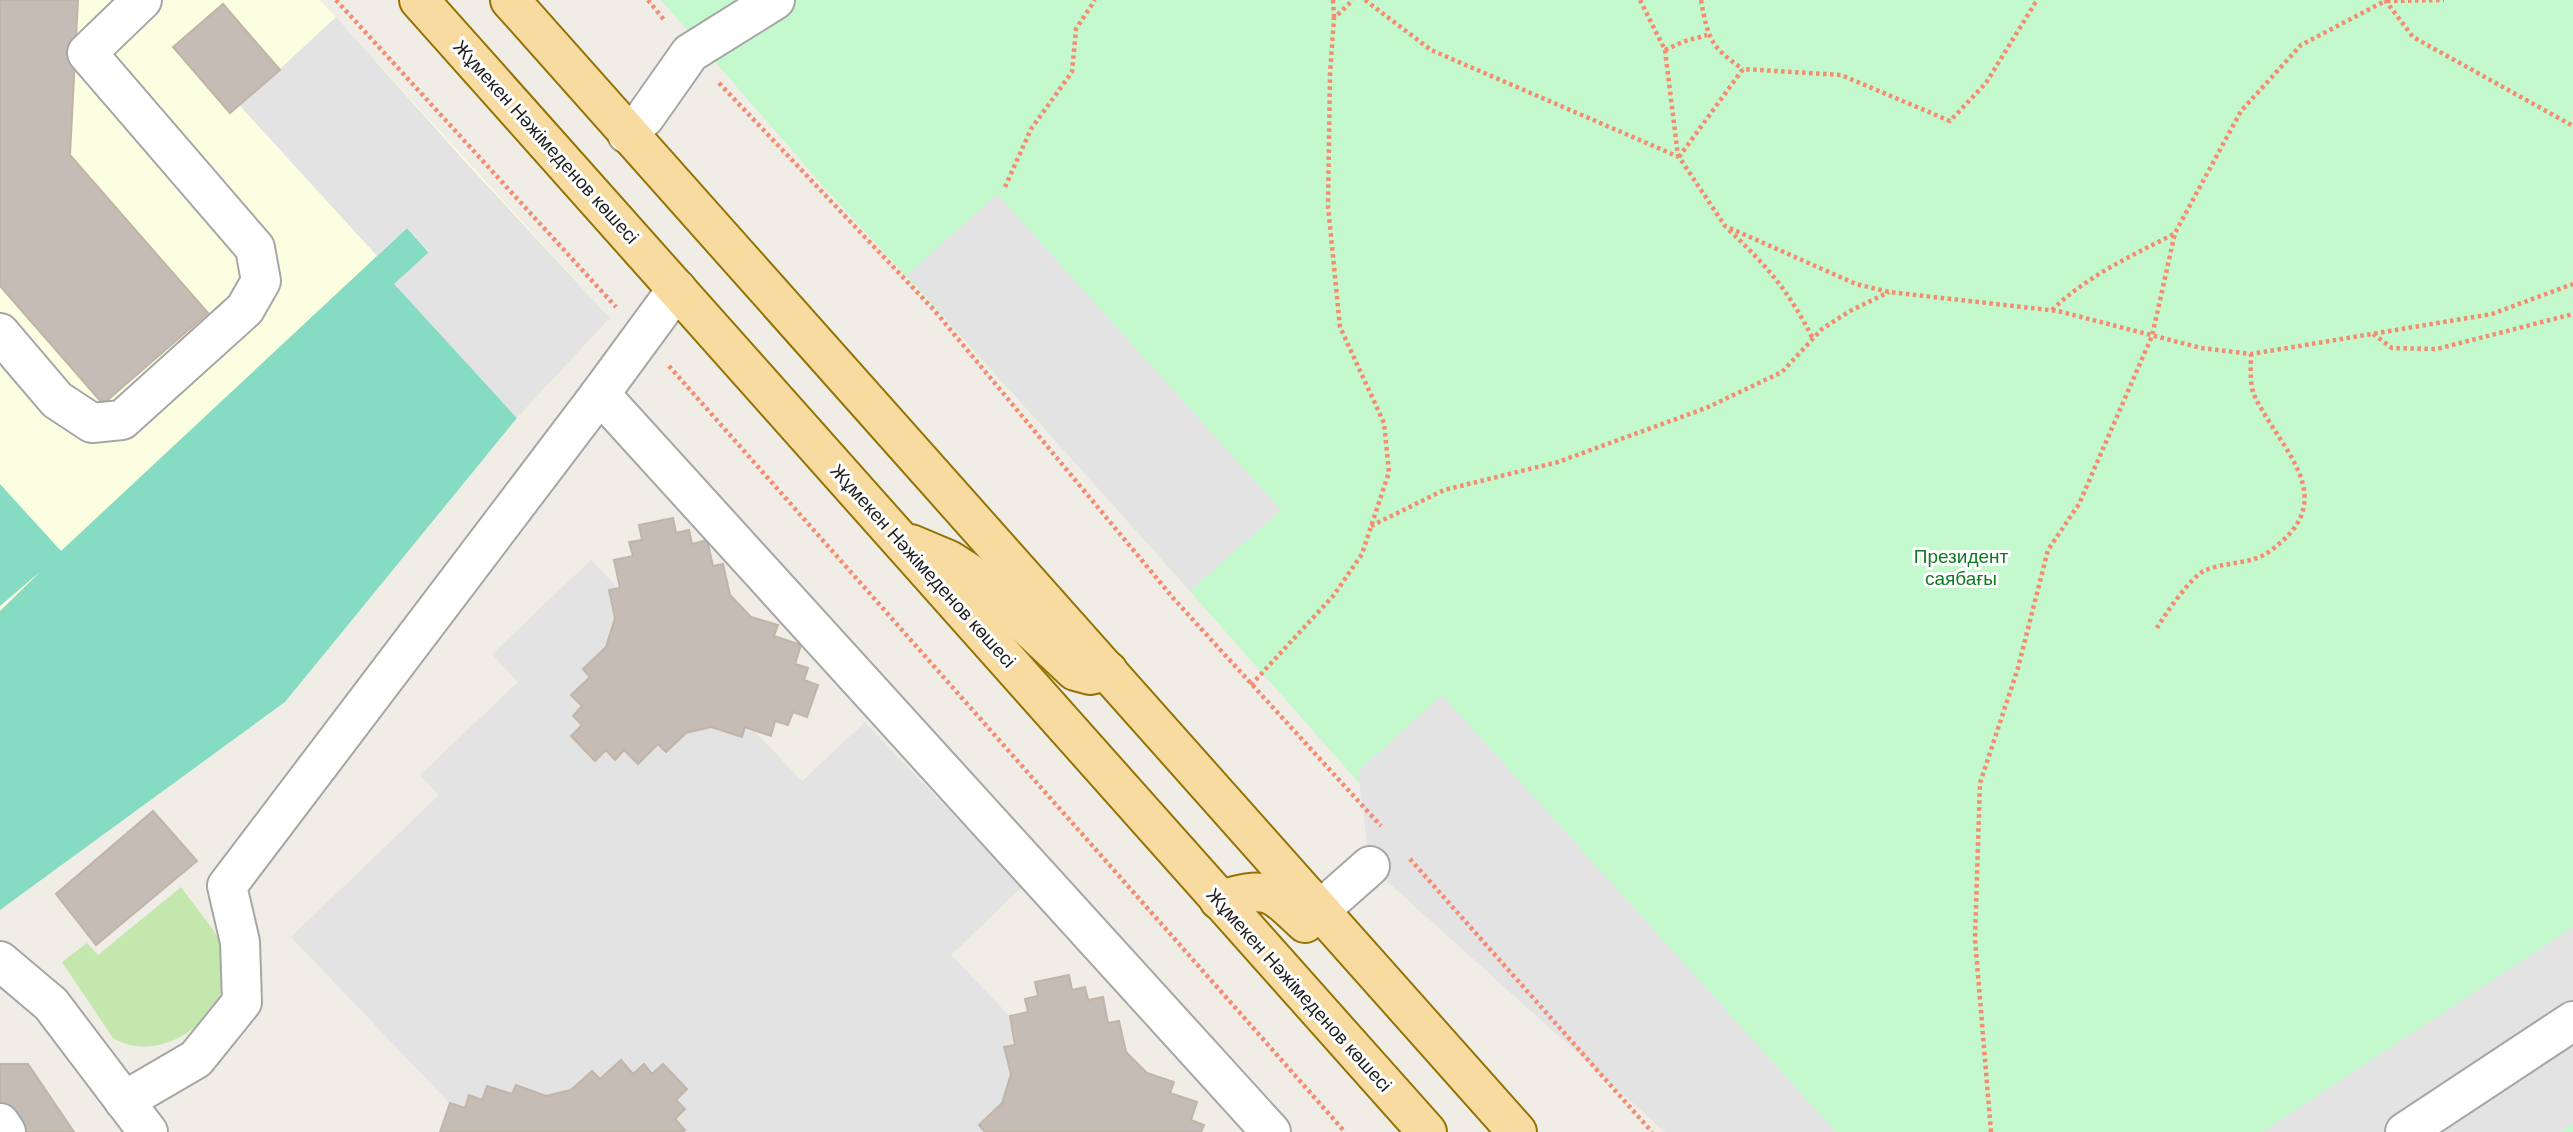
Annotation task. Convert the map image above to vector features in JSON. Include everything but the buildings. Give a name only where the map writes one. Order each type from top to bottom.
[{"type":"main road","name":"Жұмекен Нәжімеденов көшесі","points":[[419,0],[1427,1132]]},
{"type":"main road","points":[[510,0],[1517,1132]]},
{"type":"main road","points":[[899,539],[949,560],[974,576],[1075,671],[1090,675],[1108,671]]},
{"type":"main road","points":[[1219,900],[1250,891],[1265,891],[1282,901],[1362,979],[1407,1010]]},
{"type":"lane","points":[[0,333],[57,400],[92,423],[122,420],[245,309],[261,281],[254,248],[86,53],[142,0]]},
{"type":"lane","points":[[627,134],[645,117],[690,53],[775,0]]},
{"type":"lane","points":[[124,1101],[197,1059],[242,1002],[240,942],[227,886],[677,289]]},
{"type":"lane","points":[[600,394],[1270,1132]]},
{"type":"lane","points":[[1319,911],[1387,859]]},
{"type":"lane","points":[[0,961],[51,1004],[148,1132]]},
{"type":"lane","points":[[2406,1132],[2573,1021]]},
{"type":"lane","points":[[0,1123],[6,1132]]},
{"type":"path","points":[[336,0],[642,335],[1345,1132]]},
{"type":"path","points":[[648,0],[690,53],[934,310],[1174,599],[1386,832]]},
{"type":"path","points":[[1005,187],[1031,129],[1072,72],[1076,29],[1095,0]]},
{"type":"path","points":[[1251,685],[1334,595],[1362,554],[1388,472],[1384,423],[1340,327],[1328,206],[1333,0]]},
{"type":"path","points":[[1334,18],[1353,0]]},
{"type":"path","points":[[1365,0],[1431,50],[1678,157]]},
{"type":"path","points":[[1640,0],[1665,50],[1678,157],[1725,226],[1766,265],[1796,304],[1814,339]]},
{"type":"path","points":[[1701,0],[1707,35],[1725,58],[1743,69],[1840,75],[1950,121],[1986,83],[2037,0]]},
{"type":"path","points":[[2386,0],[2413,37],[2573,126]]},
{"type":"path","points":[[1991,1132],[1975,939],[1980,783],[2018,668],[2048,550],[2079,504],[2152,336],[2175,233],[2241,111],[2301,44],[2386,0],[2444,0]]},
{"type":"path","points":[[1665,50],[1707,35]]},
{"type":"path","points":[[1678,157],[1743,69]]},
{"type":"path","points":[[1725,226],[1856,284],[1889,292],[2052,310],[2202,348],[2251,354],[2492,314],[2573,284]]},
{"type":"path","points":[[2052,310],[2073,289],[2119,261],[2175,233]]},
{"type":"path","points":[[1371,527],[1444,490],[1558,462],[1706,408],[1783,372],[1822,330],[1850,311],[1889,292]]},
{"type":"path","points":[[2372,334],[2392,348],[2437,349],[2573,314]]},
{"type":"path","points":[[2157,628],[2167,610],[2203,571],[2263,556],[2287,539],[2298,522],[2306,500],[2300,471],[2253,394],[2251,354]]},
{"type":"path","points":[[1387,859],[1652,1132]]},
{"type":"shaded area","points":[[0,0],[320,0],[610,318],[517,418],[285,702],[0,910]]},
{"type":"shaded area","points":[[336,17],[610,318],[517,418],[394,284],[429,252],[407,228],[377,256],[240,106]]},
{"type":"shaded area","points":[[997,194],[1281,510],[1190,591],[907,275]]},
{"type":"shaded area","points":[[591,560],[802,781],[865,722],[1022,887],[951,955],[1121,1132],[477,1132],[291,937],[439,795],[420,775],[518,682],[492,654]]},
{"type":"shaded area","points":[[1442,695],[1836,1132],[1665,1132],[1370,866],[1358,771]]},
{"type":"shaded area","points":[[2573,927],[2573,1123],[2560,1132],[2262,1132]]},
{"type":"green space","name":"Президент саябағы","points":[[661,0],[2573,0],[2573,1132],[1667,1132],[1136,530],[832,196]]},
{"type":"green space","points":[[407,228],[429,253],[395,284],[517,418],[285,702],[0,910],[0,611],[41,571],[0,606],[0,484],[61,551]]},
{"type":"green space","points":[[181,887],[224,949],[222,988],[214,1006],[202,1021],[187,1033],[169,1042],[150,1046],[131,1045],[113,1038],[62,962],[87,943],[98,955]]}]
